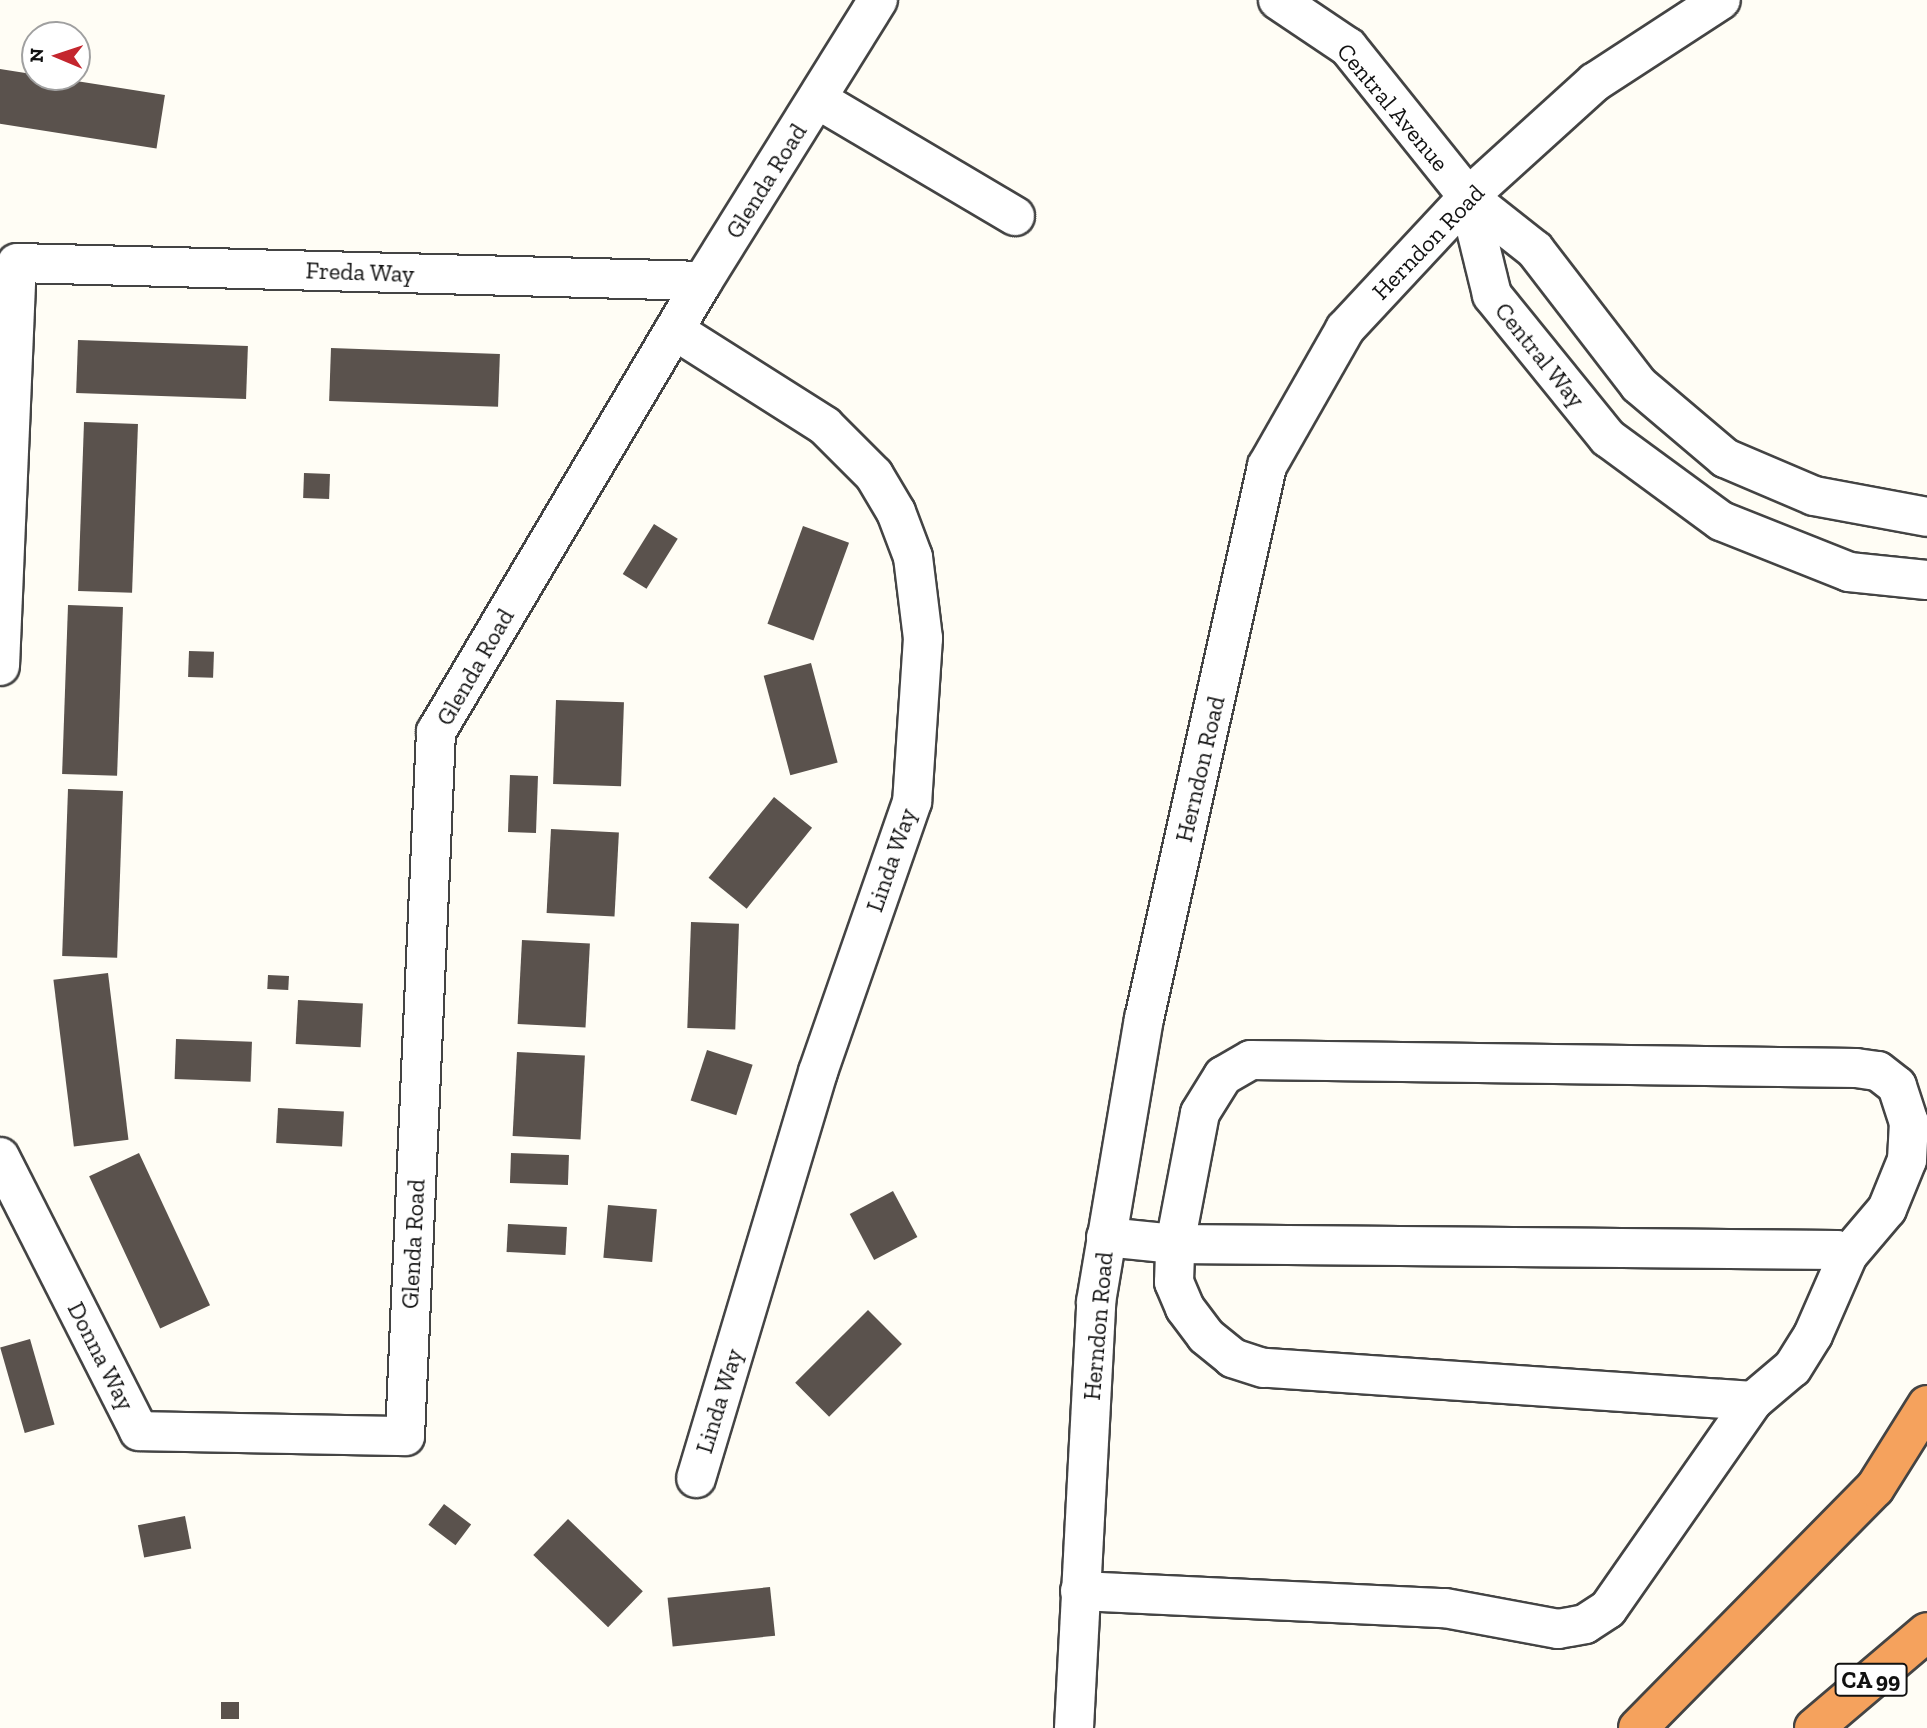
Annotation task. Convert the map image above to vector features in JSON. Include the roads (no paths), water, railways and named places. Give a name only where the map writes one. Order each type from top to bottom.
[{"type":"highway","points":[[1638,1728],[1875,1488],[1927,1405]]},
{"type":"highway","name":"CA 99","points":[[1814,1728],[1927,1632]]},
{"type":"street","name":"Glenda Road","points":[[405,1436],[436,732],[702,281],[878,0]]},
{"type":"street","name":"Central Avenue","points":[[1278,0],[1348,47],[1468,197]]},
{"type":"street","name":"Herndon Road","points":[[1074,1728],[1096,1301],[1144,1019],[1268,466],[1345,329],[1468,197],[1595,82],[1721,0]]},
{"type":"street","points":[[817,99],[1015,216]]},
{"type":"street","points":[[1468,197],[1535,250],[1639,385],[1725,458],[1814,496],[1927,517]]},
{"type":"street","name":"Central Way","points":[[1468,197],[1492,295],[1608,438],[1721,522],[1849,572],[1927,580]]},
{"type":"street","name":"Freda Way","points":[[0,666],[18,263],[702,281]]},
{"type":"street","name":"Linda Way","points":[[674,330],[825,426],[874,475],[896,512],[914,557],[923,638],[912,802],[822,1059],[696,1478]]},
{"type":"street","points":[[1080,1591],[1445,1608],[1558,1629],[1586,1624],[1608,1609],[1753,1401],[1792,1368],[1813,1335],[1848,1255],[1887,1209],[1907,1160],[1909,1122],[1897,1086],[1878,1071],[1842,1067],[1251,1060],[1223,1076],[1200,1113],[1175,1244],[1174,1282],[1185,1308],[1206,1336],[1233,1358],[1263,1368],[1753,1401]]},
{"type":"street","name":"Donna Way","points":[[0,1157],[139,1431],[405,1436]]},
{"type":"street","points":[[1106,1237],[1175,1244],[1837,1250],[1848,1255]]}]
